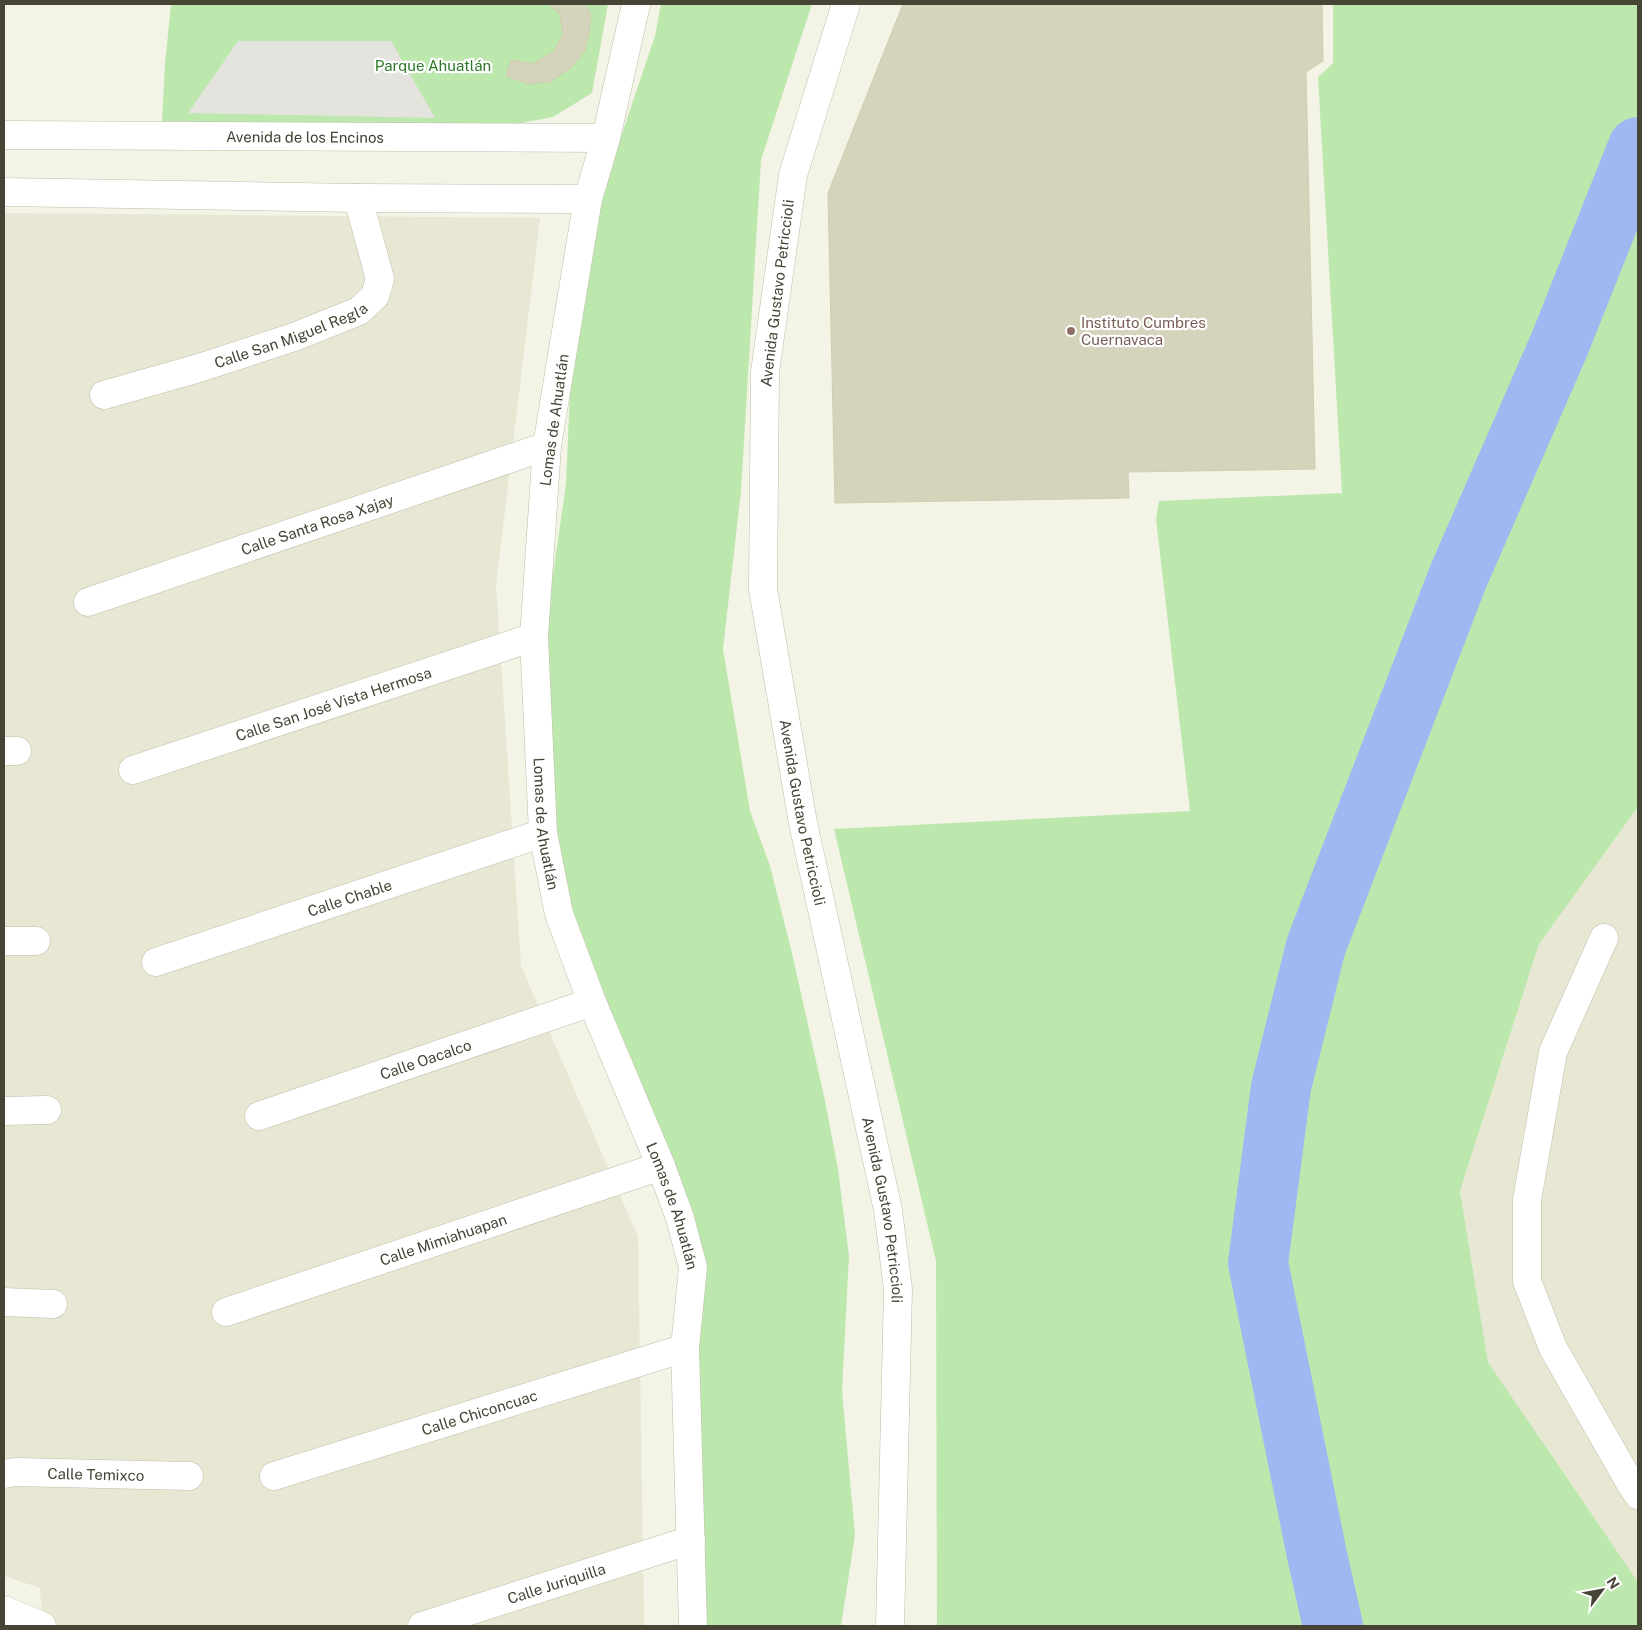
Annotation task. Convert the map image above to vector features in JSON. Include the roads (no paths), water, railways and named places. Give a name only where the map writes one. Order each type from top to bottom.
[{"type":"street","name":"Lomas de Ahuatlán","points":[[636,4],[606,138],[588,199],[547,446],[534,638],[542,833],[559,914],[592,1002],[661,1166],[680,1218],[693,1267],[685,1348],[693,1626]]},
{"type":"street","name":"Avenida Gustavo Petriccioli","points":[[846,4],[793,175],[764,372],[763,589],[803,823],[888,1210],[898,1290],[890,1626]]},
{"type":"street","name":"Avenida de los Encinos","points":[[4,135],[606,138]]},
{"type":"street","points":[[4,192],[358,198],[588,199]]},
{"type":"street","name":"Calle San Miguel Regla","points":[[104,395],[199,368],[294,337],[359,311],[375,296],[380,278],[358,198]]},
{"type":"street","name":"Calle Santa Rosa Xajay","points":[[88,602],[547,446]]},
{"type":"street","name":"Calle San José Vista Hermosa","points":[[133,770],[534,638]]},
{"type":"street","name":"Calle Chable","points":[[156,962],[542,833]]},
{"type":"street","points":[[1604,938],[1553,1052],[1527,1200],[1526,1281],[1553,1348],[1638,1495]]},
{"type":"street","points":[[4,941],[36,941]]},
{"type":"street","name":"Calle Oacalco","points":[[260,1116],[592,1002]]},
{"type":"street","points":[[4,1112],[47,1110]]},
{"type":"street","name":"Calle Mimiahuapan","points":[[226,1312],[661,1166]]},
{"type":"street","points":[[4,1302],[53,1304]]},
{"type":"street","name":"Calle Chiconcuac","points":[[274,1476],[685,1348]]},
{"type":"street","name":"Calle Temixco","points":[[4,1474],[15,1472],[189,1476]]},
{"type":"street","name":"Calle Juriquilla","points":[[422,1626],[691,1540]]},
{"type":"street","points":[[4,1610],[42,1626]]},
{"type":"waterway","points":[[1333,1626],[1258,1263],[1281,1087],[1316,946],[1458,577],[1560,343],[1638,147]]},
{"type":"place","name":"Instituto Cumbres Cuernavaca","points":[[1071,331]]},
{"type":"park label","name":"Parque Ahuatlán","points":[[433,65]]}]
